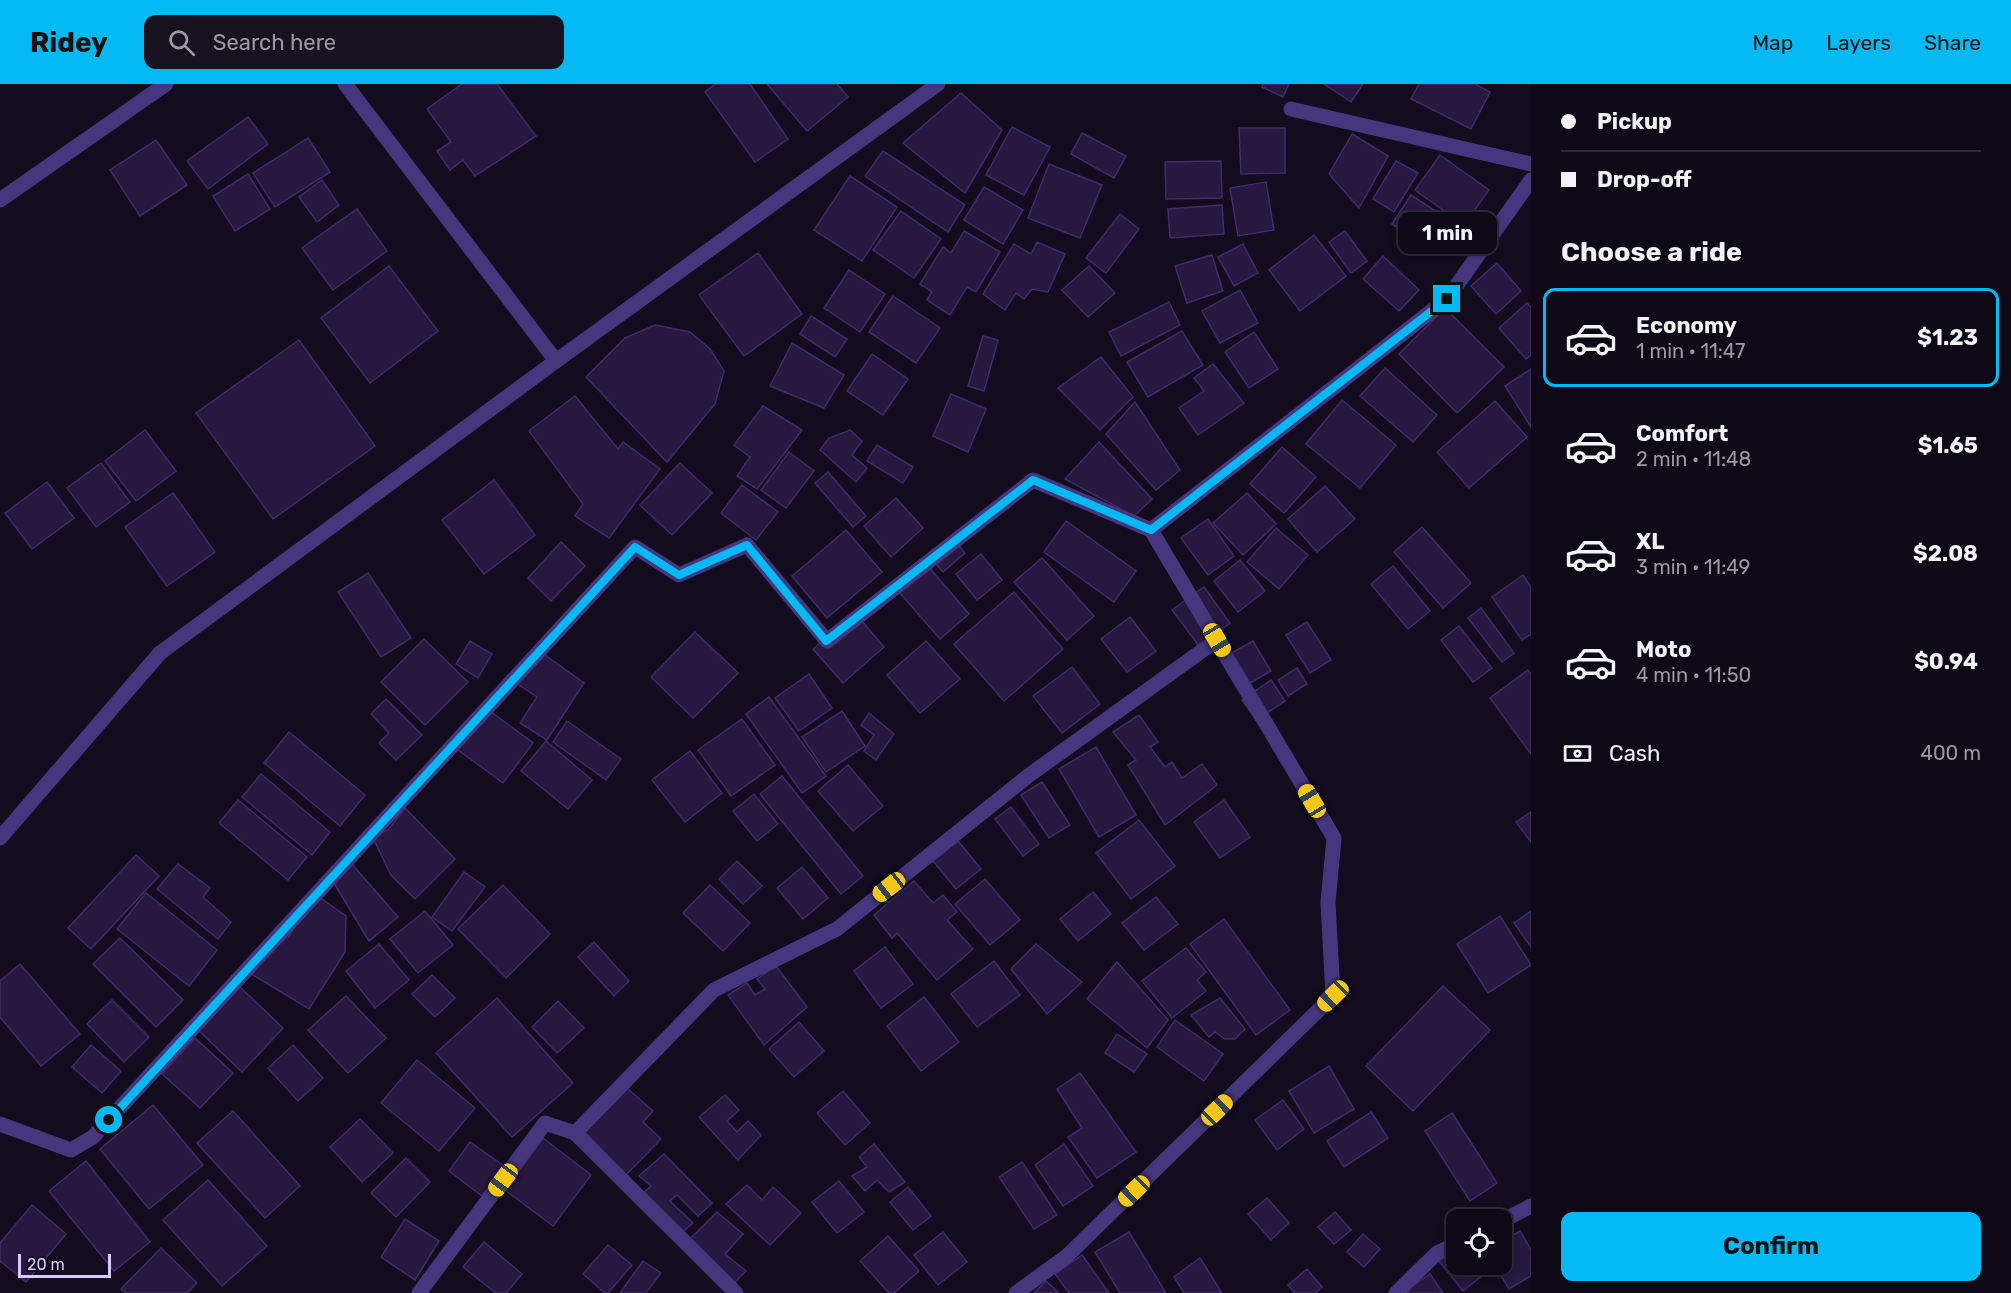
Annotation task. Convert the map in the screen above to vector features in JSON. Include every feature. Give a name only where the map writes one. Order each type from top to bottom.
[{"type":"street","points":[[0,200],[166,84]]},
{"type":"street","points":[[345,84],[556,361]]},
{"type":"street","points":[[0,838],[160,653],[556,361],[938,84]]},
{"type":"street","points":[[1292,109],[1531,164]]},
{"type":"street","points":[[1151,530],[1447,299],[1531,180]]},
{"type":"street","points":[[0,1124],[70,1150],[93,1137],[635,547],[679,575],[747,545],[826,641],[1033,480],[1151,530],[1334,838],[1328,902],[1333,996],[1067,1256],[1016,1293]]},
{"type":"street","points":[[575,1133],[714,990],[837,929],[1028,776],[1217,640]]},
{"type":"street","points":[[419,1293],[546,1124],[575,1133],[736,1293]]},
{"type":"street","points":[[1512,1216],[1531,1206]]},
{"type":"street","points":[[1396,1293],[1437,1253],[1446,1249]]},
{"type":"building","points":[[462,84],[497,84],[536,136],[475,176],[463,160],[450,170],[437,151],[451,142],[427,109]]},
{"type":"building","points":[[715,84],[750,84],[788,139],[755,162],[705,92]]},
{"type":"building","points":[[767,84],[837,84],[848,97],[807,131]]},
{"type":"building","points":[[1263,84],[1289,84],[1283,97],[1262,87]]},
{"type":"building","points":[[1324,84],[1363,84],[1351,102]]},
{"type":"building","points":[[1419,84],[1475,84],[1490,92],[1471,129],[1411,99]]},
{"type":"building","points":[[961,93],[1002,130],[965,193],[903,143]]},
{"type":"building","points":[[248,117],[268,144],[208,189],[187,161]]},
{"type":"building","points":[[1012,127],[1050,147],[1024,195],[986,175]]},
{"type":"building","points":[[1239,128],[1285,128],[1285,173],[1241,174]]},
{"type":"building","points":[[1082,133],[1126,156],[1114,178],[1071,154]]},
{"type":"building","points":[[1352,134],[1388,156],[1359,208],[1329,174]]},
{"type":"building","points":[[308,138],[330,172],[275,207],[253,173]]},
{"type":"building","points":[[156,140],[187,185],[140,216],[110,170]]},
{"type":"building","points":[[883,151],[965,205],[948,232],[865,176]]},
{"type":"building","points":[[1440,155],[1489,190],[1464,225],[1415,190]]},
{"type":"building","points":[[1221,161],[1222,198],[1166,199],[1165,162]]},
{"type":"building","points":[[1396,161],[1418,173],[1394,212],[1373,199]]},
{"type":"building","points":[[1049,164],[1102,185],[1080,238],[1028,218]]},
{"type":"building","points":[[248,174],[270,209],[235,231],[213,196]]},
{"type":"building","points":[[850,176],[897,207],[862,261],[814,230]]},
{"type":"building","points":[[322,180],[339,205],[317,222],[299,197]]},
{"type":"building","points":[[1266,182],[1274,230],[1238,236],[1230,188]]},
{"type":"building","points":[[984,187],[1023,210],[1003,244],[964,220]]},
{"type":"building","points":[[1411,195],[1449,220],[1430,249],[1392,224]]},
{"type":"building","points":[[1222,205],[1224,234],[1170,238],[1168,209]]},
{"type":"building","points":[[357,209],[387,251],[333,290],[302,248]]},
{"type":"building","points":[[901,211],[941,239],[914,278],[873,250]]},
{"type":"building","points":[[1120,214],[1139,229],[1106,273],[1086,258]]},
{"type":"building","points":[[964,231],[1000,252],[976,292],[967,287],[950,315],[927,300],[932,292],[920,284],[943,247],[951,253]]},
{"type":"building","points":[[1345,231],[1367,261],[1351,273],[1329,242]]},
{"type":"building","points":[[1314,235],[1346,276],[1300,311],[1269,270]]},
{"type":"building","points":[[1037,242],[1065,254],[1048,292],[1032,289],[1024,299],[1016,293],[1005,310],[983,294],[1014,244],[1031,254]]},
{"type":"building","points":[[1243,244],[1258,273],[1234,286],[1218,257]]},
{"type":"building","points":[[758,253],[802,314],[744,356],[699,295]]},
{"type":"building","points":[[1212,255],[1223,291],[1187,303],[1175,266]]},
{"type":"building","points":[[1383,256],[1419,290],[1399,311],[1363,279]]},
{"type":"building","points":[[1497,263],[1521,291],[1496,314],[1471,286]]},
{"type":"building","points":[[389,266],[438,331],[370,383],[321,318]]},
{"type":"building","points":[[1089,266],[1115,293],[1088,317],[1062,290]]},
{"type":"building","points":[[849,270],[885,294],[860,332],[824,308]]},
{"type":"building","points":[[1240,290],[1258,323],[1220,343],[1202,311]]},
{"type":"building","points":[[893,296],[940,328],[916,363],[869,332]]},
{"type":"building","points":[[1169,302],[1180,325],[1121,356],[1109,332]]},
{"type":"building","points":[[1527,303],[1531,307],[1531,355],[1526,359],[1499,328]]},
{"type":"building","points":[[1445,308],[1504,367],[1457,413],[1399,354]]},
{"type":"building","points":[[811,316],[847,339],[835,357],[800,334]]},
{"type":"building","points":[[655,325],[690,332],[710,349],[724,371],[715,404],[667,462],[586,377],[625,338]]},
{"type":"building","points":[[1182,331],[1203,365],[1148,397],[1127,362]]},
{"type":"building","points":[[1254,332],[1278,369],[1249,388],[1225,352]]},
{"type":"building","points":[[983,336],[998,340],[984,391],[968,386]]},
{"type":"building","points":[[299,340],[375,446],[273,519],[196,413]]},
{"type":"building","points":[[792,343],[844,375],[824,408],[770,386]]},
{"type":"building","points":[[872,354],[908,379],[883,415],[847,391]]},
{"type":"building","points":[[1101,357],[1133,397],[1100,430],[1058,388]]},
{"type":"building","points":[[1213,364],[1244,403],[1198,435],[1179,408],[1204,391],[1194,378]]},
{"type":"building","points":[[1385,368],[1437,415],[1413,442],[1360,396]]},
{"type":"building","points":[[1531,369],[1531,427],[1505,386]]},
{"type":"building","points":[[951,394],[986,409],[968,452],[933,436]]},
{"type":"building","points":[[575,396],[618,449],[623,442],[660,469],[609,538],[575,516],[583,504],[529,431]]},
{"type":"building","points":[[1342,400],[1396,445],[1360,488],[1306,444]]},
{"type":"building","points":[[1495,401],[1527,437],[1469,488],[1437,452]]},
{"type":"building","points":[[1135,402],[1180,470],[1156,490],[1106,434]]},
{"type":"building","points":[[763,406],[802,430],[757,489],[737,476],[750,457],[734,445]]},
{"type":"building","points":[[145,430],[176,471],[136,501],[105,461]]},
{"type":"building","points":[[850,430],[862,441],[852,455],[867,468],[856,482],[820,450],[829,438]]},
{"type":"building","points":[[1099,442],[1152,499],[1134,516],[1065,479]]},
{"type":"building","points":[[877,445],[913,467],[903,483],[867,461]]},
{"type":"building","points":[[1282,447],[1316,477],[1284,513],[1250,484]]},
{"type":"building","points":[[789,452],[814,471],[786,508],[761,490]]},
{"type":"building","points":[[101,463],[130,502],[96,527],[67,488]]},
{"type":"building","points":[[680,463],[712,493],[672,535],[640,505]]},
{"type":"building","points":[[828,472],[866,516],[853,527],[815,483]]},
{"type":"building","points":[[494,480],[535,535],[484,574],[442,520]]},
{"type":"building","points":[[47,482],[74,518],[32,549],[5,513]]},
{"type":"building","points":[[742,485],[778,512],[756,540],[721,513]]},
{"type":"building","points":[[1325,486],[1355,519],[1317,552],[1288,519]]},
{"type":"building","points":[[173,493],[215,552],[167,586],[125,527]]},
{"type":"building","points":[[1247,493],[1276,524],[1243,555],[1213,523]]},
{"type":"building","points":[[896,498],[923,528],[891,557],[864,526]]},
{"type":"building","points":[[1208,519],[1234,556],[1208,575],[1181,538]]},
{"type":"building","points":[[1066,521],[1136,571],[1114,602],[1044,552]]},
{"type":"building","points":[[1422,527],[1471,583],[1443,608],[1394,552]]},
{"type":"building","points":[[1276,528],[1308,555],[1279,589],[1247,562]]},
{"type":"building","points":[[846,530],[882,572],[827,618],[792,576]]},
{"type":"building","points":[[953,539],[965,553],[943,572],[931,558]]},
{"type":"building","points":[[561,542],[585,566],[551,601],[528,578]]},
{"type":"building","points":[[981,554],[1002,580],[977,600],[956,574]]},
{"type":"building","points":[[1042,558],[1094,616],[1067,640],[1014,582]]},
{"type":"building","points":[[1240,560],[1265,591],[1238,612],[1214,581]]},
{"type":"building","points":[[928,566],[969,614],[940,639],[899,592]]},
{"type":"building","points":[[1393,566],[1430,611],[1408,629],[1371,584]]},
{"type":"building","points":[[368,573],[411,638],[381,657],[338,592]]},
{"type":"building","points":[[1523,575],[1531,587],[1531,634],[1522,640],[1492,597]]},
{"type":"building","points":[[1204,587],[1230,623],[1199,646],[1172,610]]},
{"type":"building","points":[[1014,592],[1063,649],[1004,701],[954,644]]},
{"type":"building","points":[[1481,608],[1514,653],[1502,662],[1468,618]]},
{"type":"building","points":[[855,613],[884,647],[843,683],[813,649]]},
{"type":"building","points":[[1130,617],[1156,651],[1127,672],[1101,639]]},
{"type":"building","points":[[1307,622],[1331,660],[1310,673],[1286,635]]},
{"type":"building","points":[[1459,626],[1492,668],[1473,682],[1441,640]]},
{"type":"building","points":[[695,632],[738,673],[693,718],[651,677]]},
{"type":"building","points":[[424,639],[468,682],[425,725],[381,682]]},
{"type":"building","points":[[470,641],[492,654],[478,678],[456,664]]},
{"type":"building","points":[[926,641],[960,679],[920,713],[887,675]]},
{"type":"building","points":[[1253,641],[1271,671],[1245,686],[1226,656]]},
{"type":"building","points":[[538,650],[584,683],[547,740],[520,723],[537,697],[516,683]]},
{"type":"building","points":[[1072,667],[1100,704],[1062,733],[1033,696]]},
{"type":"building","points":[[1297,668],[1307,684],[1288,696],[1278,680]]},
{"type":"building","points":[[1528,670],[1531,674],[1531,754],[1490,698]]},
{"type":"building","points":[[809,674],[832,708],[799,731],[775,698]]},
{"type":"building","points":[[1271,680],[1285,701],[1256,720],[1242,700]]},
{"type":"building","points":[[769,697],[826,776],[802,793],[746,714]]},
{"type":"building","points":[[386,699],[422,735],[396,760],[379,743],[389,733],[371,714]]},
{"type":"building","points":[[486,708],[533,743],[503,783],[457,749]]},
{"type":"building","points":[[842,711],[865,746],[826,772],[802,737]]},
{"type":"building","points":[[869,713],[894,734],[876,760],[864,751],[874,735],[861,725]]},
{"type":"building","points":[[1139,715],[1158,742],[1150,747],[1165,767],[1172,762],[1182,778],[1202,764],[1217,785],[1165,825],[1128,765],[1136,760],[1113,732]]},
{"type":"building","points":[[742,719],[775,765],[731,796],[698,750]]},
{"type":"building","points":[[567,721],[621,759],[606,780],[553,742]]},
{"type":"building","points":[[289,732],[365,795],[340,826],[264,763]]},
{"type":"building","points":[[546,741],[592,780],[568,809],[521,771]]},
{"type":"building","points":[[1096,747],[1136,815],[1099,837],[1059,769]]},
{"type":"building","points":[[690,751],[722,793],[685,822],[652,780]]},
{"type":"building","points":[[848,765],[883,806],[853,831],[818,791]]},
{"type":"building","points":[[261,774],[330,832],[312,855],[242,797]]},
{"type":"building","points":[[782,776],[863,876],[841,894],[760,794]]},
{"type":"building","points":[[1042,782],[1070,825],[1049,838],[1021,795]]},
{"type":"building","points":[[754,794],[778,824],[757,841],[733,811]]},
{"type":"building","points":[[238,800],[307,857],[288,880],[219,823]]},
{"type":"building","points":[[1224,800],[1250,837],[1220,858],[1194,822]]},
{"type":"building","points":[[1011,807],[1039,844],[1023,856],[995,819]]},
{"type":"building","points":[[405,808],[455,859],[415,899],[391,875],[372,836],[388,830]]},
{"type":"building","points":[[1531,812],[1531,842],[1516,822]]},
{"type":"building","points":[[1139,820],[1175,866],[1131,899],[1096,853]]},
{"type":"building","points":[[958,841],[981,869],[956,889],[933,861]]},
{"type":"building","points":[[136,855],[159,876],[91,949],[68,928]]},
{"type":"building","points":[[737,861],[762,886],[743,904],[719,879]]},
{"type":"building","points":[[351,863],[398,917],[369,941],[334,883]]},
{"type":"building","points":[[178,864],[210,888],[203,897],[231,922],[218,939],[157,889]]},
{"type":"building","points":[[802,867],[828,898],[803,919],[777,888]]},
{"type":"building","points":[[464,872],[485,887],[452,931],[432,917]]},
{"type":"building","points":[[985,879],[1020,920],[990,945],[955,904]]},
{"type":"building","points":[[914,881],[933,903],[943,895],[957,912],[947,920],[973,949],[937,980],[897,933],[892,938],[874,915]]},
{"type":"building","points":[[503,885],[550,934],[506,978],[458,929]]},
{"type":"building","points":[[710,885],[750,923],[723,951],[683,913]]},
{"type":"building","points":[[1093,892],[1111,914],[1078,941],[1060,919]]},
{"type":"building","points":[[146,893],[217,950],[189,986],[117,929]]},
{"type":"building","points":[[316,895],[346,916],[345,952],[309,1009],[248,972],[289,936]]},
{"type":"building","points":[[1156,897],[1178,924],[1144,950],[1122,923]]},
{"type":"building","points":[[425,911],[453,945],[418,973],[390,939]]},
{"type":"building","points":[[1531,911],[1531,947],[1514,923]]},
{"type":"building","points":[[1500,916],[1531,965],[1488,993],[1457,944]]},
{"type":"building","points":[[1224,919],[1290,1010],[1256,1035],[1190,944]]},
{"type":"building","points":[[120,938],[183,1000],[156,1027],[93,964]]},
{"type":"building","points":[[594,942],[629,981],[614,996],[578,957]]},
{"type":"building","points":[[379,944],[409,980],[375,1008],[346,971]]},
{"type":"building","points":[[1036,944],[1082,982],[1047,1014],[1011,969]]},
{"type":"building","points":[[885,947],[913,984],[881,1008],[854,971]]},
{"type":"building","points":[[1186,948],[1206,972],[1197,980],[1206,991],[1172,1018],[1142,981]]},
{"type":"building","points":[[994,961],[1020,995],[977,1027],[951,994]]},
{"type":"building","points":[[1117,962],[1168,1020],[1147,1048],[1087,999]]},
{"type":"building","points":[[20,964],[80,1034],[41,1066],[0,1017],[0,981]]},
{"type":"building","points":[[776,966],[807,1007],[764,1045],[728,995],[747,983],[755,995],[765,989],[757,979]]},
{"type":"building","points":[[432,975],[455,998],[435,1017],[412,994]]},
{"type":"building","points":[[238,985],[283,1028],[242,1072],[197,1029]]},
{"type":"building","points":[[1443,986],[1490,1030],[1413,1111],[1366,1066]]},
{"type":"building","points":[[346,996],[386,1038],[348,1073],[308,1030]]},
{"type":"building","points":[[924,997],[959,1042],[921,1071],[887,1026]]},
{"type":"building","points":[[497,998],[573,1083],[512,1137],[436,1053]]},
{"type":"building","points":[[1220,998],[1245,1029],[1235,1039],[1225,1039],[1215,1032],[1209,1037],[1191,1015]]},
{"type":"building","points":[[112,1000],[149,1037],[124,1062],[87,1024]]},
{"type":"building","points":[[558,1001],[584,1028],[557,1053],[532,1027]]},
{"type":"building","points":[[1175,1020],[1223,1054],[1204,1081],[1157,1047]]},
{"type":"building","points":[[799,1022],[824,1051],[794,1077],[769,1049]]},
{"type":"building","points":[[1117,1034],[1147,1054],[1134,1072],[1105,1053]]},
{"type":"building","points":[[195,1038],[233,1073],[200,1108],[162,1074]]},
{"type":"building","points":[[91,1045],[121,1071],[102,1093],[72,1067]]},
{"type":"building","points":[[293,1045],[323,1078],[298,1101],[268,1068]]},
{"type":"building","points":[[417,1060],[475,1108],[439,1151],[381,1103]]},
{"type":"building","points":[[1329,1066],[1354,1109],[1314,1133],[1289,1091]]},
{"type":"building","points":[[1080,1073],[1136,1152],[1097,1178],[1068,1137],[1082,1128],[1057,1089]]},
{"type":"building","points":[[619,1081],[653,1111],[643,1122],[661,1139],[626,1175],[577,1124]]},
{"type":"building","points":[[843,1091],[870,1123],[845,1145],[817,1113]]},
{"type":"building","points":[[725,1095],[739,1110],[727,1121],[737,1132],[748,1121],[761,1135],[738,1160],[699,1117]]},
{"type":"building","points":[[1283,1100],[1304,1129],[1277,1150],[1255,1120]]},
{"type":"building","points":[[153,1105],[203,1165],[149,1209],[100,1149]]},
{"type":"building","points":[[233,1111],[300,1186],[265,1218],[197,1143]]},
{"type":"building","points":[[1371,1112],[1388,1138],[1344,1167],[1327,1141]]},
{"type":"building","points":[[1452,1113],[1497,1183],[1470,1201],[1425,1131]]},
{"type":"building","points":[[360,1119],[393,1153],[362,1182],[330,1147]]},
{"type":"building","points":[[543,1138],[591,1175],[553,1226],[505,1190]]},
{"type":"building","points":[[470,1142],[504,1166],[482,1196],[449,1171]]},
{"type":"building","points":[[874,1144],[905,1182],[889,1192],[877,1180],[865,1191],[852,1176],[867,1167],[859,1157]]},
{"type":"building","points":[[1064,1144],[1093,1186],[1063,1206],[1035,1165]]},
{"type":"building","points":[[664,1154],[712,1203],[698,1216],[677,1195],[670,1201],[693,1223],[678,1236],[641,1195],[651,1186],[639,1176]]},
{"type":"building","points":[[406,1158],[430,1182],[396,1217],[371,1193]]},
{"type":"building","points":[[86,1161],[150,1242],[114,1271],[49,1191]]},
{"type":"building","points":[[1022,1162],[1057,1215],[1034,1229],[999,1177]]},
{"type":"building","points":[[208,1180],[267,1246],[222,1286],[163,1220]]},
{"type":"building","points":[[839,1181],[864,1212],[837,1233],[812,1202]]},
{"type":"building","points":[[747,1185],[762,1200],[773,1187],[801,1213],[770,1245],[726,1204]]},
{"type":"building","points":[[908,1187],[931,1216],[913,1230],[890,1202]]},
{"type":"building","points":[[1267,1198],[1289,1223],[1271,1240],[1248,1214]]},
{"type":"building","points":[[32,1205],[66,1234],[26,1282],[0,1261],[0,1243]]},
{"type":"building","points":[[717,1212],[743,1234],[725,1254],[746,1271],[729,1288],[686,1243]]},
{"type":"building","points":[[1335,1212],[1351,1230],[1334,1244],[1318,1227]]},
{"type":"building","points":[[405,1219],[439,1241],[415,1280],[381,1257]]},
{"type":"building","points":[[1520,1231],[1531,1250],[1531,1276],[1509,1289],[1501,1275],[1512,1275],[1512,1235]]},
{"type":"building","points":[[943,1232],[967,1262],[938,1285],[914,1255]]},
{"type":"building","points":[[1129,1232],[1166,1293],[1120,1293],[1095,1252]]},
{"type":"building","points":[[1363,1234],[1380,1249],[1364,1267],[1347,1252]]},
{"type":"building","points":[[888,1236],[919,1271],[894,1293],[889,1293],[860,1261]]},
{"type":"building","points":[[484,1242],[522,1274],[506,1293],[496,1293],[463,1267]]},
{"type":"building","points":[[608,1245],[632,1265],[608,1293],[605,1293],[583,1274]]},
{"type":"building","points":[[161,1248],[197,1283],[187,1293],[126,1293],[121,1289]]},
{"type":"building","points":[[1082,1255],[1109,1293],[1069,1293],[1055,1274]]},
{"type":"building","points":[[1446,1255],[1446,1270],[1439,1261]]},
{"type":"building","points":[[1200,1258],[1222,1293],[1184,1293],[1174,1277]]},
{"type":"building","points":[[643,1261],[661,1273],[646,1293],[620,1293]]},
{"type":"building","points":[[1307,1269],[1322,1287],[1315,1293],[1295,1293],[1288,1285]]},
{"type":"building","points":[[1430,1274],[1443,1293],[1402,1293]]},
{"type":"building","points":[[1450,1275],[1483,1275],[1463,1291]]},
{"type":"building","points":[[1046,1281],[1059,1293],[1034,1293]]},
{"type":"route","points":[[109,1120],[635,547],[679,575],[747,545],[826,641],[1033,480],[1151,530],[1447,299]]}]
